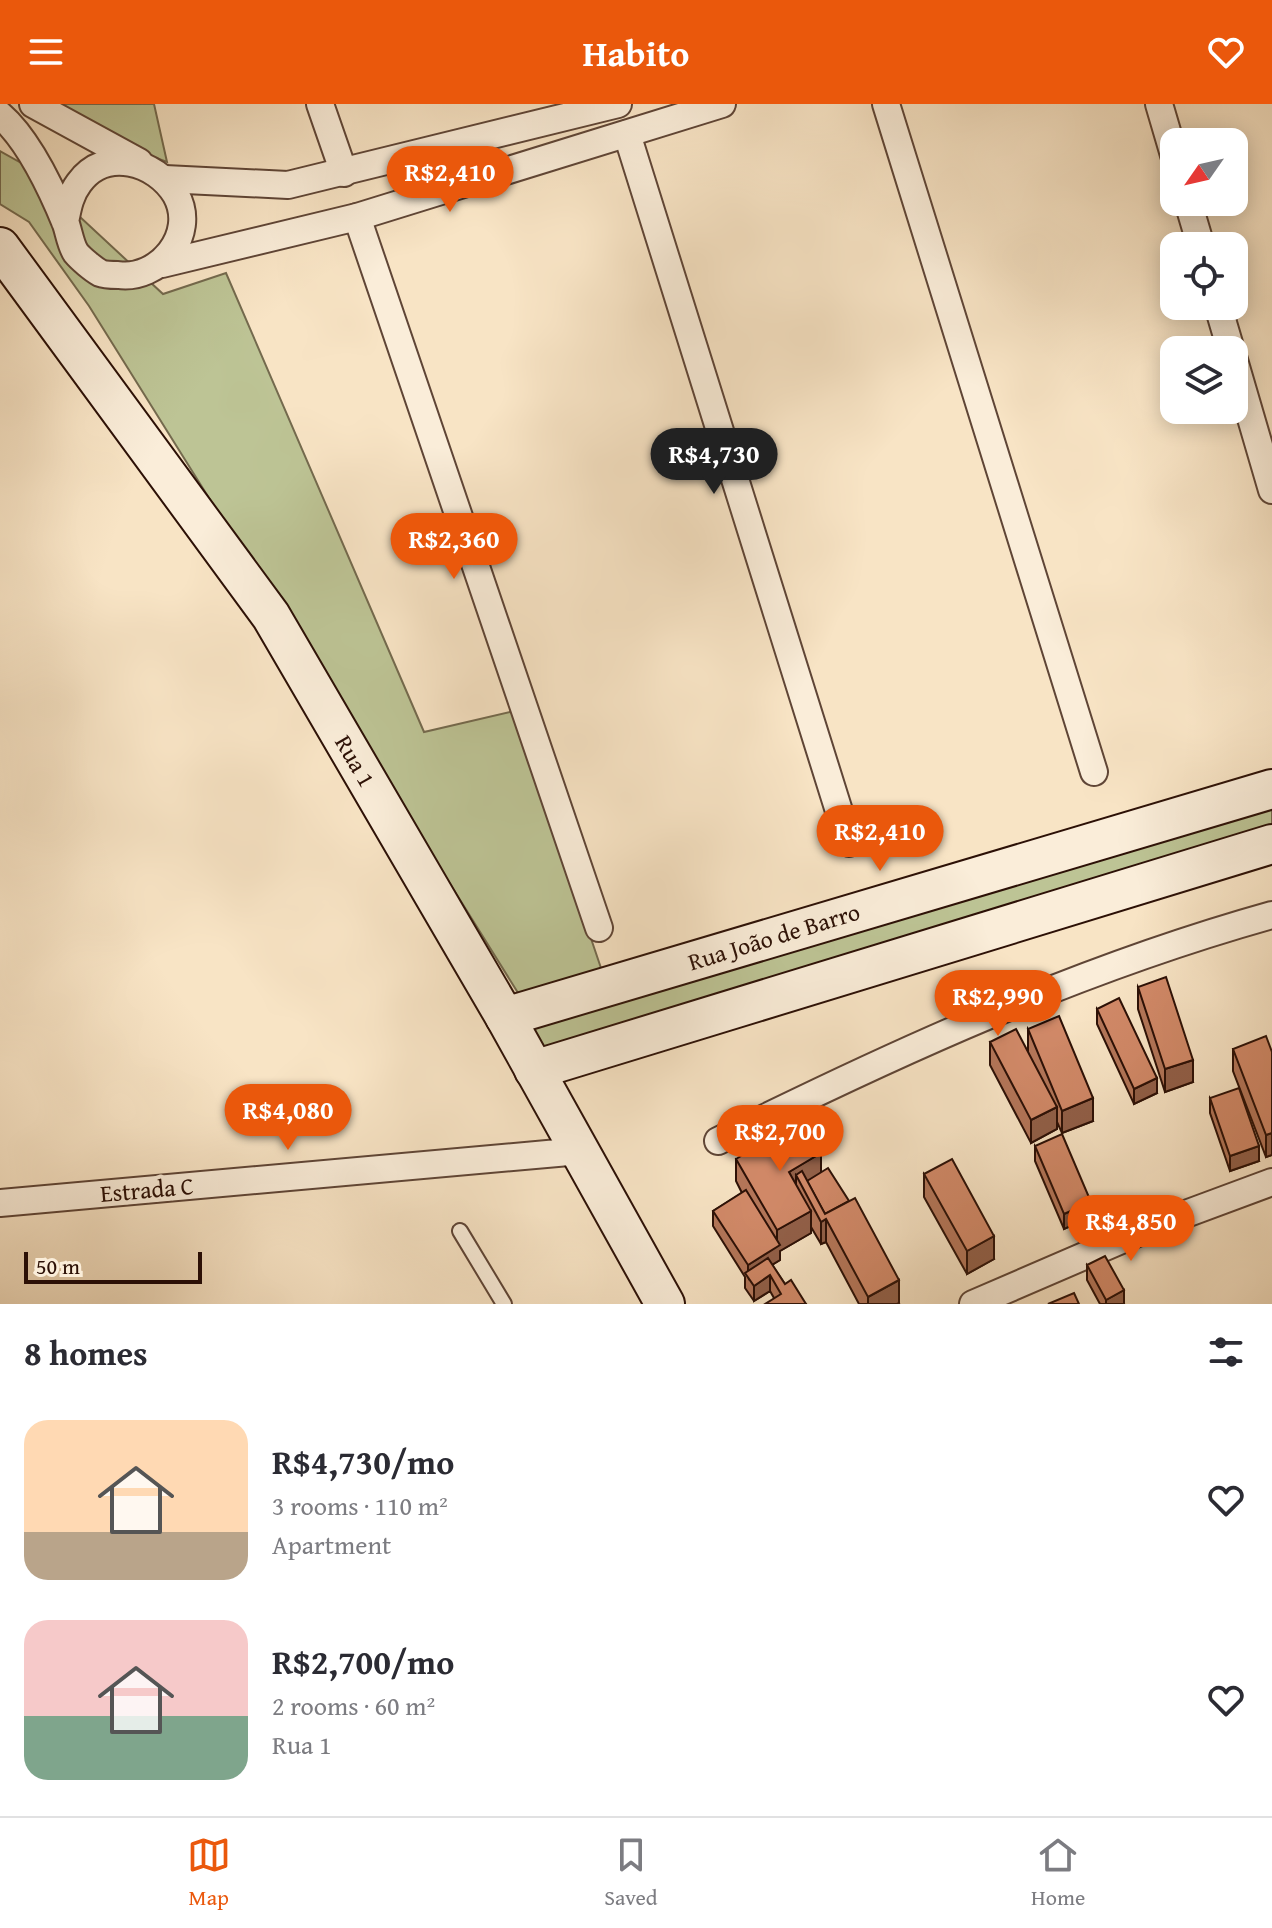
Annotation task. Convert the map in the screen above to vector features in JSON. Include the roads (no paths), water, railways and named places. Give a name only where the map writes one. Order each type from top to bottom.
[{"type":"street","points":[[33,104],[155,172],[178,199],[182,222],[176,245],[162,264]]},
{"type":"street","points":[[320,104],[344,173]]},
{"type":"street","points":[[65,222],[69,200],[81,180],[100,166],[122,161],[155,172],[288,185],[618,104]]},
{"type":"street","points":[[0,115],[11,124],[34,159],[65,222],[76,253],[101,273],[132,277],[162,264],[357,217],[722,104]]},
{"type":"street","points":[[886,104],[1094,772]]},
{"type":"street","points":[[1159,104],[1166,128]]},
{"type":"street","points":[[627,134],[849,843]]},
{"type":"street","points":[[357,217],[599,928]]},
{"type":"street","name":"Rua 1","points":[[0,247],[271,616],[505,1017],[665,1304]]},
{"type":"street","points":[[1248,408],[1272,490]]},
{"type":"street","name":"Rua João de Barro","points":[[505,1017],[1272,789]]},
{"type":"street","points":[[534,1070],[1272,844]]},
{"type":"street","points":[[718,1141],[853,1074],[974,1020],[1120,964],[1271,921]]},
{"type":"street","name":"Estrada C","points":[[0,1203],[580,1151]]},
{"type":"street","points":[[973,1304],[1156,1225],[1272,1182]]},
{"type":"lane","points":[[460,1231],[504,1304]]}]
